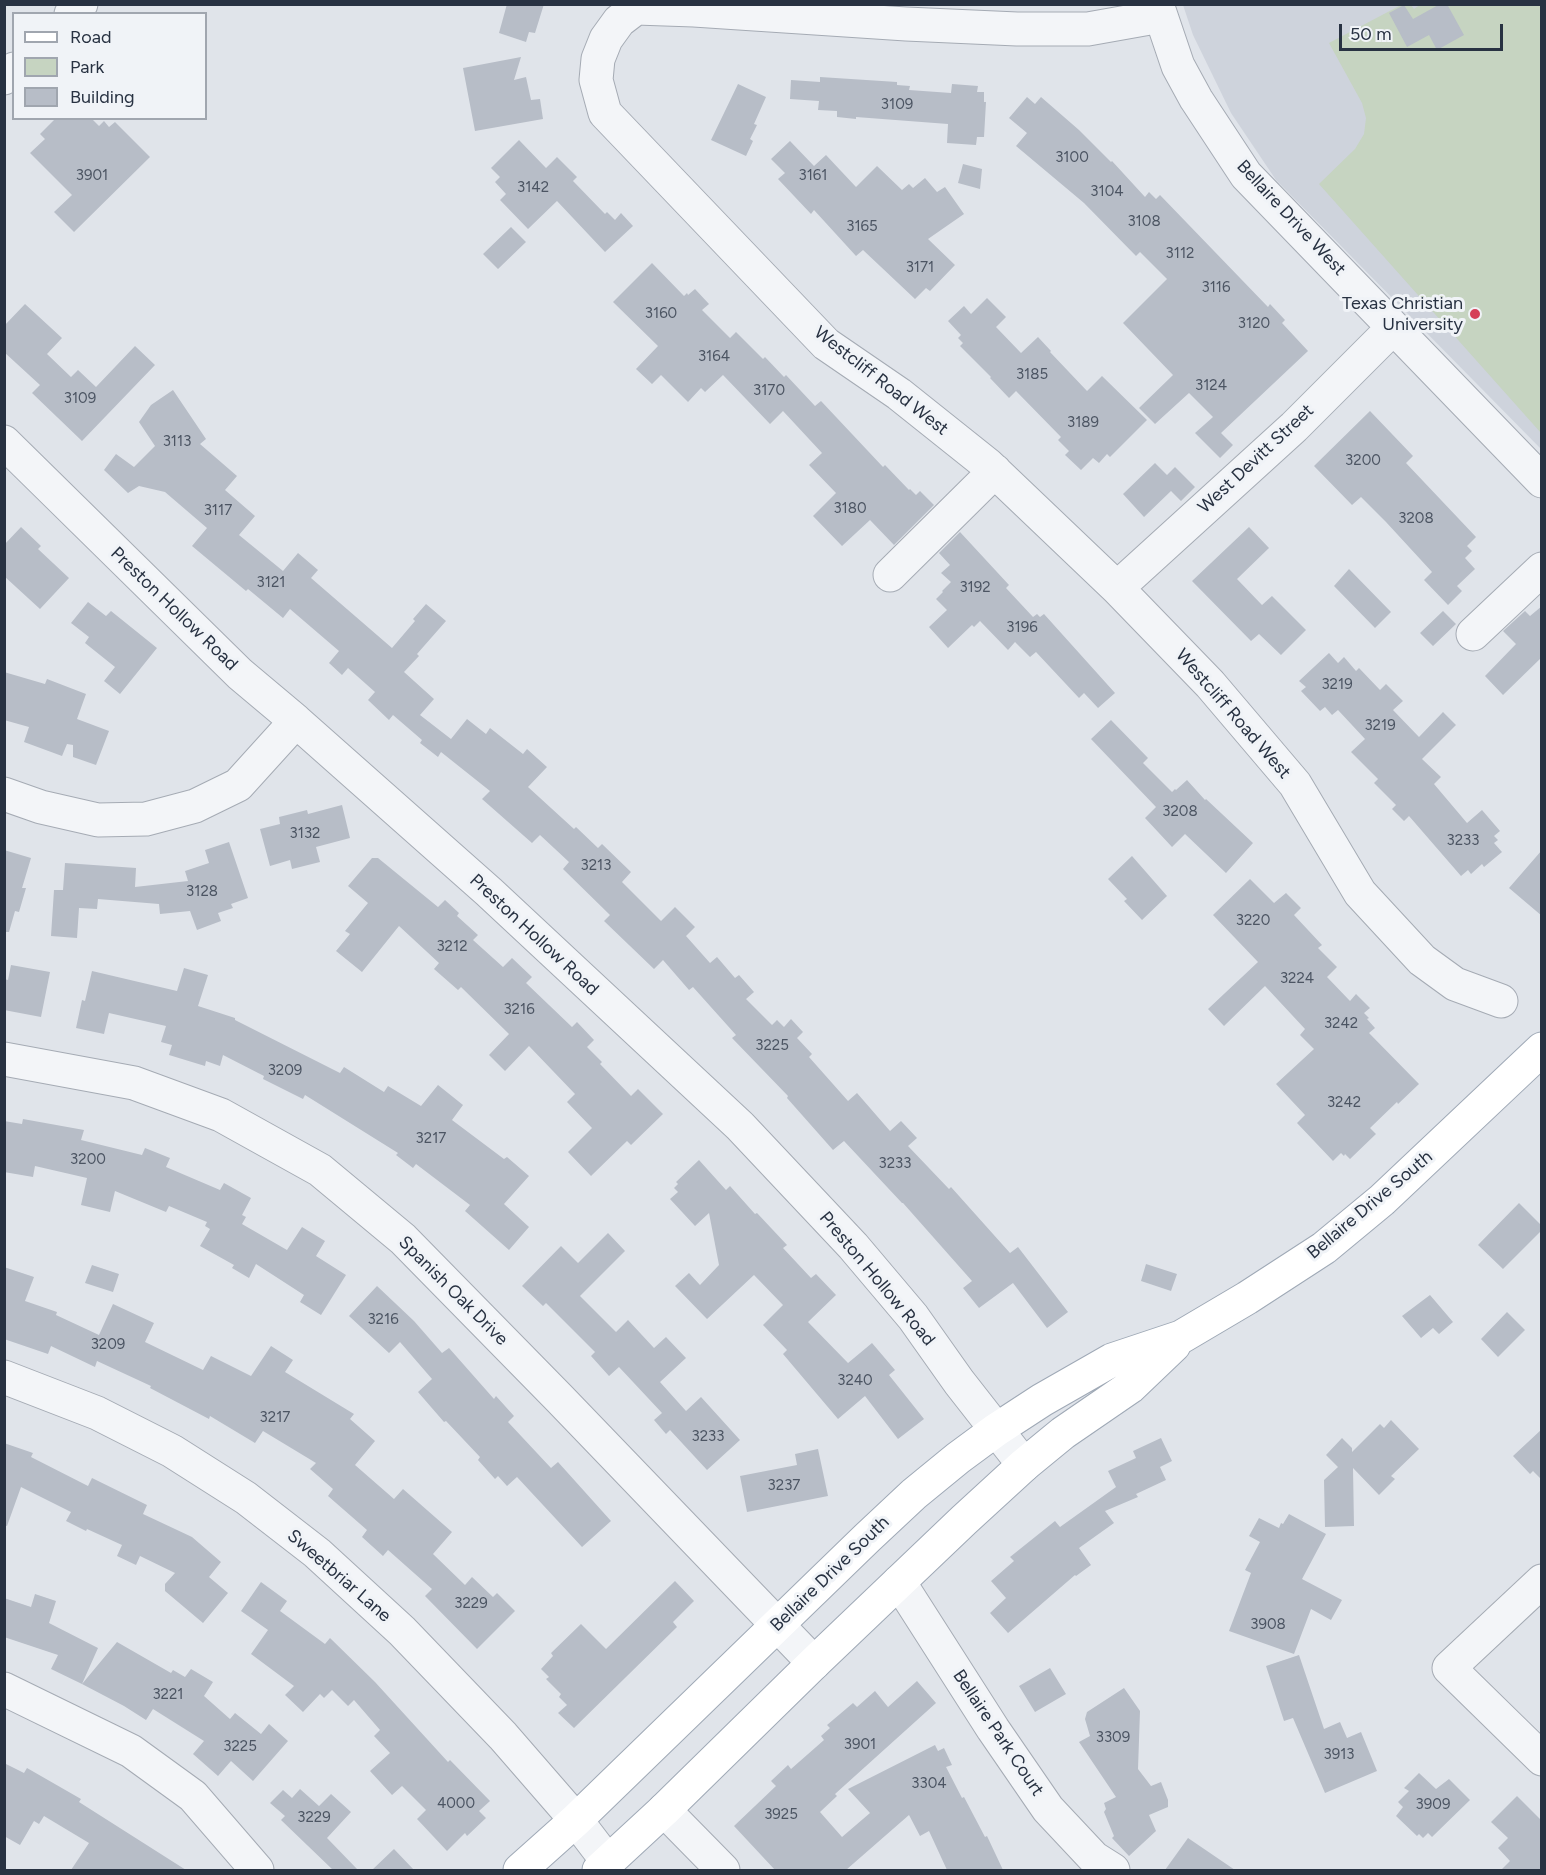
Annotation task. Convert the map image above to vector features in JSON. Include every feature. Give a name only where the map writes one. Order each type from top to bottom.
[{"type":"main road","name":"Bellaire Drive South","points":[[520,1870],[576,1820],[914,1494],[958,1458],[1042,1400],[1112,1360],[1181,1337],[1324,1248],[1382,1200],[1542,1049]]},
{"type":"main road","name":"Bellaire Drive South","points":[[603,1866],[664,1810],[813,1663],[1024,1465],[1063,1433],[1130,1387],[1181,1337]]},
{"type":"street","name":"Westcliff Road West","points":[[1159,10],[1088,29],[1017,29],[636,8],[619,21],[606,39],[598,59],[596,80],[605,113],[826,344],[899,394],[995,471],[1117,588],[1210,684],[1295,784],[1360,893],[1422,960],[1455,984],[1501,1001]]},
{"type":"street","name":"Bellaire Drive West","points":[[1159,10],[1178,66],[1196,99],[1246,175],[1542,481]]},
{"type":"street","name":"West Devitt Street","points":[[1117,588],[1294,427],[1393,328]]},
{"type":"street","name":"Preston Hollow Road","points":[[4,442],[240,674],[489,892],[740,1126],[861,1255],[913,1317],[1024,1465]]},
{"type":"street","points":[[890,575],[995,471]]},
{"type":"street","points":[[1473,634],[1542,569]]},
{"type":"street","points":[[4,794],[40,807],[98,820],[146,819],[195,806],[238,785],[296,721]]},
{"type":"street","name":"Spanish Oak Drive","points":[[4,1059],[134,1083],[221,1115],[320,1170],[403,1239],[561,1399],[813,1663]]},
{"type":"street","name":"Sweetbriar Lane","points":[[4,1377],[97,1413],[172,1451],[246,1498],[317,1553],[410,1639],[502,1736],[576,1820],[603,1866]]},
{"type":"street","points":[[1542,1581],[1449,1668],[1542,1759]]},
{"type":"street","name":"Bellaire Park Court","points":[[899,1582],[993,1729],[1048,1809],[1094,1858],[1113,1870]]},
{"type":"street","points":[[4,1689],[131,1751],[193,1796],[257,1870]]},
{"type":"street","points":[[664,1810],[723,1870]]},
{"type":"shaded area","name":"Texas Christian University","points":[[1183,5],[1541,5],[1541,449],[1276,180],[1231,113],[1193,35]]},
{"type":"green space","name":"Texas Christian University","points":[[1421,4],[1541,5],[1541,433],[1319,184],[1355,149],[1364,134],[1366,118],[1362,103],[1329,43],[1401,5],[1411,5],[1414,9]]},
{"type":"building","points":[[507,4],[544,4],[535,33],[529,32],[526,42],[499,33]]},
{"type":"building","points":[[1440,4],[1447,4],[1464,35],[1437,50],[1429,35],[1407,47],[1389,13],[1404,5],[1413,19]]},
{"type":"building","points":[[521,57],[514,80],[526,77],[531,100],[540,99],[543,119],[475,131],[463,68]]},
{"type":"building","points":[[820,77],[897,82],[897,85],[910,86],[909,90],[951,93],[952,84],[978,86],[977,92],[984,92],[984,102],[986,102],[984,137],[977,137],[976,145],[947,143],[948,124],[837,117],[837,111],[818,110],[819,101],[790,99],[791,80],[820,82]]},
{"type":"building","points":[[738,84],[766,97],[754,124],[757,125],[750,139],[753,141],[746,156],[711,140]]},
{"type":"building","points":[[1027,97],[1035,104],[1041,97],[1112,161],[1145,197],[1149,192],[1156,199],[1160,195],[1268,307],[1270,304],[1285,320],[1282,323],[1308,351],[1221,433],[1233,445],[1220,458],[1195,433],[1213,417],[1189,393],[1155,424],[1139,408],[1173,375],[1123,323],[1167,279],[1140,252],[1136,256],[1084,203],[1016,146],[1027,133],[1009,118]]},
{"type":"building","points":[[54,120],[93,120],[99,126],[104,121],[109,127],[115,122],[150,157],[74,232],[54,212],[72,195],[30,153],[45,139],[40,134]]},
{"type":"building","points":[[519,140],[546,168],[557,157],[577,177],[573,181],[605,214],[607,212],[615,220],[621,213],[633,226],[605,252],[557,201],[528,229],[500,200],[506,194],[495,182],[500,177],[491,168]]},
{"type":"building","points":[[790,141],[814,166],[826,155],[856,187],[877,166],[902,190],[909,184],[913,188],[925,178],[937,192],[945,187],[964,214],[928,239],[955,265],[930,291],[926,288],[915,299],[863,250],[856,256],[814,210],[811,214],[778,179],[785,173],[771,159]]},
{"type":"building","points":[[963,164],[982,169],[980,189],[958,183]]},
{"type":"building","points":[[511,227],[526,242],[498,269],[483,254]]},
{"type":"building","points":[[652,263],[684,296],[695,289],[709,304],[702,310],[730,338],[736,332],[763,359],[765,357],[784,377],[786,375],[815,406],[821,401],[883,467],[885,465],[909,490],[916,495],[920,491],[934,505],[894,545],[870,520],[842,546],[813,516],[836,493],[809,465],[822,453],[783,411],[770,424],[723,375],[705,392],[701,388],[688,402],[661,375],[652,384],[636,369],[658,346],[613,302]]},
{"type":"building","points":[[987,298],[1006,317],[996,327],[1021,353],[1038,337],[1087,391],[1102,376],[1147,420],[1110,457],[1107,454],[1099,463],[1093,458],[1081,470],[1065,455],[1069,451],[1058,440],[1061,437],[1016,391],[1009,398],[960,346],[963,343],[958,338],[961,335],[948,321],[964,306],[971,314]]},
{"type":"building","points":[[25,304],[62,338],[47,354],[71,377],[78,370],[96,387],[135,346],[155,365],[82,441],[32,393],[40,385],[4,352],[4,326]]},
{"type":"building","points":[[173,390],[206,439],[200,444],[237,476],[225,490],[255,516],[239,535],[283,571],[298,553],[318,570],[311,578],[392,648],[426,604],[446,621],[404,672],[434,699],[420,715],[451,739],[467,719],[486,734],[490,728],[523,754],[527,749],[547,767],[528,787],[598,848],[602,844],[631,872],[622,882],[661,921],[675,907],[695,927],[686,936],[710,963],[717,957],[735,978],[739,975],[754,992],[746,999],[772,1025],[777,1020],[784,1027],[791,1019],[803,1032],[797,1038],[812,1054],[809,1057],[848,1101],[857,1093],[890,1131],[901,1121],[917,1138],[908,1146],[949,1189],[951,1187],[1010,1253],[1018,1247],[1068,1312],[1047,1328],[1013,1283],[979,1308],[963,1288],[972,1281],[903,1203],[844,1141],[833,1150],[787,1098],[788,1096],[732,1038],[736,1035],[693,987],[689,990],[663,960],[654,969],[604,921],[610,915],[563,869],[569,862],[540,835],[532,843],[482,799],[490,791],[441,752],[438,757],[420,743],[422,740],[393,715],[389,720],[368,700],[375,692],[348,668],[342,675],[329,663],[339,651],[290,609],[283,618],[192,546],[207,528],[165,492],[139,486],[128,493],[104,470],[116,454],[134,467],[155,446],[139,422],[151,405]]},
{"type":"building","points":[[1370,411],[1413,456],[1406,463],[1476,537],[1467,546],[1472,551],[1465,558],[1475,569],[1457,586],[1462,591],[1448,605],[1424,580],[1432,572],[1386,522],[1361,497],[1352,505],[1314,466]]},
{"type":"building","points":[[1155,463],[1167,475],[1175,467],[1195,487],[1181,501],[1171,491],[1144,517],[1123,494]]},
{"type":"building","points":[[21,527],[41,546],[38,549],[69,578],[40,609],[4,576],[4,545]]},
{"type":"building","points":[[1249,527],[1269,548],[1237,579],[1262,605],[1272,596],[1306,630],[1281,655],[1259,634],[1251,641],[1192,581]]},
{"type":"building","points":[[960,532],[1009,585],[1006,588],[1033,617],[1037,614],[1040,617],[1044,614],[1115,693],[1098,708],[1084,693],[1079,698],[1036,652],[1030,657],[1015,642],[1008,650],[980,621],[974,627],[972,625],[948,648],[929,627],[947,610],[936,599],[951,582],[941,573],[950,565],[939,553]]},
{"type":"building","points":[[1349,569],[1391,612],[1375,628],[1334,586]]},
{"type":"building","points":[[88,602],[106,616],[111,611],[157,648],[120,694],[104,681],[115,667],[85,643],[89,637],[71,623]]},
{"type":"building","points":[[1542,606],[1542,657],[1503,695],[1485,676],[1516,644],[1503,631],[1525,611],[1530,616]]},
{"type":"building","points":[[1443,611],[1456,624],[1433,646],[1420,633]]},
{"type":"building","points":[[1329,653],[1338,663],[1344,657],[1356,671],[1359,668],[1380,690],[1386,684],[1403,701],[1393,710],[1419,737],[1443,712],[1456,725],[1422,759],[1441,777],[1434,784],[1467,823],[1482,810],[1500,831],[1494,836],[1498,840],[1494,843],[1502,852],[1484,867],[1482,864],[1471,874],[1468,870],[1461,876],[1409,816],[1404,821],[1392,809],[1396,805],[1374,783],[1378,779],[1351,752],[1365,739],[1338,710],[1332,715],[1325,707],[1320,711],[1301,691],[1306,687],[1299,681]]},
{"type":"building","points":[[4,672],[45,684],[47,679],[86,694],[77,719],[109,731],[96,765],[73,757],[73,745],[67,744],[62,756],[24,742],[29,727],[4,720]]},
{"type":"building","points":[[1111,720],[1148,758],[1143,763],[1172,792],[1187,780],[1205,800],[1253,843],[1226,873],[1185,834],[1172,847],[1145,818],[1156,807],[1091,739]]},
{"type":"building","points":[[342,805],[350,838],[316,847],[320,862],[292,869],[290,860],[270,866],[260,829],[280,824],[279,817],[307,810],[308,814]]},
{"type":"building","points":[[229,842],[248,898],[231,904],[233,908],[218,913],[221,921],[197,930],[190,911],[160,914],[159,904],[98,899],[97,909],[79,908],[77,938],[51,936],[54,890],[63,890],[65,863],[136,868],[135,887],[188,881],[185,871],[209,863],[205,850]]},
{"type":"building","points":[[4,850],[31,858],[22,888],[26,888],[19,912],[15,911],[9,932],[4,932]]},
{"type":"building","points":[[1542,850],[1542,916],[1509,888]]},
{"type":"building","points":[[1132,856],[1167,896],[1142,920],[1124,901],[1127,899],[1108,879]]},
{"type":"building","points":[[372,858],[378,858],[438,907],[445,900],[459,913],[457,916],[478,935],[473,940],[503,967],[512,958],[532,977],[526,983],[572,1027],[577,1022],[594,1040],[587,1047],[602,1062],[600,1064],[631,1096],[638,1089],[663,1114],[631,1145],[627,1141],[591,1176],[568,1152],[592,1128],[567,1102],[575,1094],[529,1046],[505,1071],[489,1055],[509,1034],[461,987],[458,990],[434,969],[439,963],[399,926],[362,972],[336,951],[350,934],[345,931],[368,903],[348,886]]},
{"type":"building","points":[[1250,879],[1274,903],[1286,893],[1301,908],[1294,915],[1322,945],[1318,948],[1337,967],[1327,977],[1350,1001],[1356,994],[1370,1008],[1364,1013],[1375,1028],[1369,1033],[1419,1084],[1370,1128],[1376,1134],[1350,1159],[1341,1153],[1333,1161],[1297,1123],[1305,1115],[1276,1084],[1314,1049],[1300,1035],[1305,1029],[1265,986],[1224,1026],[1208,1009],[1258,962],[1213,915]]},
{"type":"building","points":[[11,965],[50,972],[41,1017],[4,1010],[4,979],[8,980]]},
{"type":"building","points":[[184,968],[208,975],[198,1006],[235,1018],[340,1073],[344,1067],[384,1092],[388,1086],[421,1106],[438,1085],[463,1105],[452,1120],[504,1159],[507,1157],[529,1176],[504,1204],[529,1227],[509,1250],[465,1211],[470,1205],[416,1164],[413,1168],[396,1155],[398,1153],[305,1095],[303,1099],[223,1055],[220,1066],[206,1061],[205,1066],[169,1055],[172,1045],[161,1042],[166,1026],[109,1013],[104,1034],[76,1028],[92,971],[177,991]]},
{"type":"building","points":[[23,1119],[84,1130],[81,1140],[142,1155],[145,1148],[170,1158],[166,1167],[220,1190],[224,1183],[251,1198],[242,1215],[246,1217],[242,1224],[287,1250],[302,1227],[325,1241],[316,1256],[346,1275],[321,1315],[300,1302],[304,1295],[256,1264],[249,1278],[232,1268],[234,1265],[200,1246],[210,1229],[205,1226],[207,1222],[169,1206],[166,1212],[115,1191],[110,1212],[81,1205],[87,1178],[35,1166],[33,1177],[4,1172],[4,1121],[22,1124]]},
{"type":"building","points":[[699,1160],[726,1190],[730,1186],[755,1214],[757,1213],[787,1245],[783,1248],[811,1278],[816,1274],[836,1295],[808,1322],[848,1363],[872,1343],[895,1370],[889,1375],[924,1419],[898,1439],[865,1396],[838,1419],[783,1354],[787,1350],[763,1325],[783,1305],[754,1275],[707,1319],[675,1286],[689,1273],[700,1285],[719,1265],[709,1213],[695,1226],[670,1199],[678,1192],[674,1188],[678,1184],[676,1182]]},
{"type":"building","points":[[1519,1203],[1542,1226],[1542,1230],[1503,1269],[1478,1245]]},
{"type":"building","points":[[608,1233],[625,1251],[580,1296],[616,1332],[628,1320],[654,1348],[666,1337],[686,1358],[660,1382],[686,1411],[701,1397],[740,1440],[707,1470],[670,1430],[666,1434],[654,1420],[662,1413],[619,1367],[609,1376],[591,1356],[595,1352],[546,1303],[543,1306],[522,1286],[561,1246],[578,1263]]},
{"type":"building","points":[[1146,1264],[1177,1274],[1171,1291],[1141,1281]]},
{"type":"building","points":[[92,1265],[119,1274],[113,1292],[85,1283]]},
{"type":"building","points":[[4,1267],[34,1277],[25,1301],[57,1312],[56,1315],[99,1335],[113,1304],[154,1323],[145,1342],[203,1370],[211,1356],[251,1376],[271,1346],[293,1360],[285,1372],[354,1414],[350,1419],[375,1441],[355,1465],[394,1499],[403,1489],[452,1532],[433,1554],[465,1585],[472,1577],[493,1597],[497,1593],[515,1611],[477,1649],[425,1596],[432,1589],[388,1550],[383,1556],[362,1537],[367,1530],[328,1496],[333,1489],[310,1469],[316,1463],[263,1431],[255,1443],[210,1416],[209,1419],[150,1388],[151,1386],[97,1361],[95,1367],[51,1346],[48,1354],[4,1339]]},
{"type":"building","points":[[377,1286],[414,1321],[442,1353],[449,1348],[494,1399],[496,1396],[514,1416],[508,1422],[551,1468],[558,1462],[611,1521],[582,1547],[517,1477],[507,1486],[498,1476],[495,1479],[478,1460],[480,1457],[446,1421],[444,1422],[418,1392],[432,1379],[400,1342],[389,1353],[349,1316]]},
{"type":"building","points":[[1430,1295],[1453,1322],[1439,1334],[1433,1328],[1421,1338],[1402,1316]]},
{"type":"building","points":[[1507,1312],[1525,1330],[1498,1357],[1481,1339]]},
{"type":"building","points":[[1391,1420],[1419,1449],[1391,1476],[1395,1479],[1379,1495],[1353,1468],[1354,1526],[1325,1527],[1324,1480],[1338,1467],[1326,1455],[1342,1438],[1352,1448],[1352,1452],[1380,1424],[1384,1428]]},
{"type":"building","points":[[1542,1429],[1542,1480],[1533,1471],[1530,1474],[1513,1456]]},
{"type":"building","points":[[1161,1438],[1172,1461],[1160,1467],[1166,1480],[1136,1494],[1138,1497],[1105,1511],[1114,1523],[1079,1548],[1091,1565],[1075,1575],[1008,1633],[990,1613],[1006,1598],[991,1581],[1014,1561],[1010,1557],[1055,1521],[1060,1527],[1116,1487],[1108,1471],[1136,1458],[1133,1451]]},
{"type":"building","points":[[4,1443],[33,1453],[31,1457],[88,1486],[92,1478],[147,1505],[143,1514],[192,1537],[221,1562],[209,1577],[228,1593],[203,1623],[165,1591],[165,1584],[175,1573],[140,1556],[136,1565],[117,1556],[122,1545],[66,1521],[71,1512],[21,1487],[7,1526],[4,1525]]},
{"type":"building","points":[[818,1449],[828,1496],[747,1512],[740,1476],[797,1465],[795,1454]]},
{"type":"building","points":[[1289,1514],[1326,1534],[1302,1579],[1342,1600],[1331,1620],[1311,1609],[1294,1654],[1229,1631],[1251,1573],[1245,1570],[1260,1542],[1249,1536],[1259,1518],[1279,1528]]},
{"type":"building","points":[[675,1581],[694,1601],[673,1622],[677,1627],[574,1728],[558,1713],[567,1705],[559,1697],[561,1694],[546,1679],[549,1677],[541,1669],[553,1656],[551,1653],[581,1624],[606,1649]]},
{"type":"building","points":[[261,1582],[287,1601],[280,1611],[325,1644],[330,1638],[375,1682],[448,1762],[450,1760],[490,1801],[479,1811],[486,1818],[467,1836],[465,1833],[447,1851],[417,1819],[426,1810],[402,1786],[392,1795],[370,1771],[390,1753],[374,1736],[380,1730],[354,1700],[348,1706],[332,1690],[324,1698],[320,1694],[303,1712],[285,1695],[294,1686],[251,1654],[268,1630],[241,1611]]},
{"type":"building","points":[[35,1594],[56,1601],[49,1623],[98,1648],[82,1684],[51,1669],[58,1655],[4,1637],[4,1598],[31,1607]]},
{"type":"building","points":[[117,1642],[171,1673],[173,1670],[185,1677],[191,1669],[213,1682],[204,1696],[230,1719],[235,1713],[261,1734],[269,1724],[288,1741],[253,1781],[231,1761],[218,1776],[193,1754],[204,1741],[153,1709],[146,1720],[82,1684]]},
{"type":"building","points":[[1299,1655],[1324,1729],[1340,1722],[1347,1738],[1361,1732],[1377,1771],[1325,1793],[1293,1718],[1284,1721],[1266,1666]]},
{"type":"building","points":[[1050,1668],[1066,1694],[1035,1712],[1019,1686]]},
{"type":"building","points":[[917,1681],[936,1703],[835,1794],[837,1796],[820,1812],[842,1837],[870,1813],[848,1789],[935,1745],[938,1751],[944,1748],[952,1765],[946,1767],[985,1837],[987,1836],[1003,1870],[947,1870],[929,1831],[920,1836],[909,1815],[846,1870],[775,1870],[734,1826],[776,1786],[771,1781],[788,1765],[791,1769],[824,1740],[821,1736],[830,1728],[827,1725],[853,1703],[857,1707],[875,1691],[888,1707]]},
{"type":"building","points":[[1124,1688],[1140,1711],[1138,1769],[1151,1786],[1161,1782],[1168,1800],[1168,1807],[1149,1815],[1156,1831],[1129,1856],[1112,1838],[1114,1836],[1104,1812],[1106,1809],[1104,1803],[1116,1797],[1079,1742],[1090,1736],[1085,1719],[1087,1712]]},
{"type":"building","points":[[4,1763],[24,1773],[27,1768],[81,1799],[79,1802],[186,1870],[71,1870],[89,1843],[44,1816],[39,1824],[34,1821],[20,1845],[4,1836]]},
{"type":"building","points":[[1419,1773],[1436,1789],[1449,1779],[1470,1800],[1432,1837],[1428,1833],[1423,1838],[1419,1834],[1417,1836],[1396,1816],[1403,1807],[1398,1802],[1409,1791],[1404,1788]]},
{"type":"building","points":[[300,1789],[319,1806],[331,1794],[351,1812],[327,1838],[358,1870],[333,1870],[281,1820],[285,1816],[270,1803],[283,1790],[292,1798]]},
{"type":"building","points":[[1517,1796],[1542,1821],[1542,1870],[1501,1870],[1510,1861],[1498,1848],[1508,1838],[1491,1822]]},
{"type":"building","points":[[1188,1838],[1235,1870],[1165,1870]]},
{"type":"building","points":[[394,1849],[414,1870],[372,1870]]},
{"type":"place","name":"Texas Christian University","points":[[1475,314]]}]
